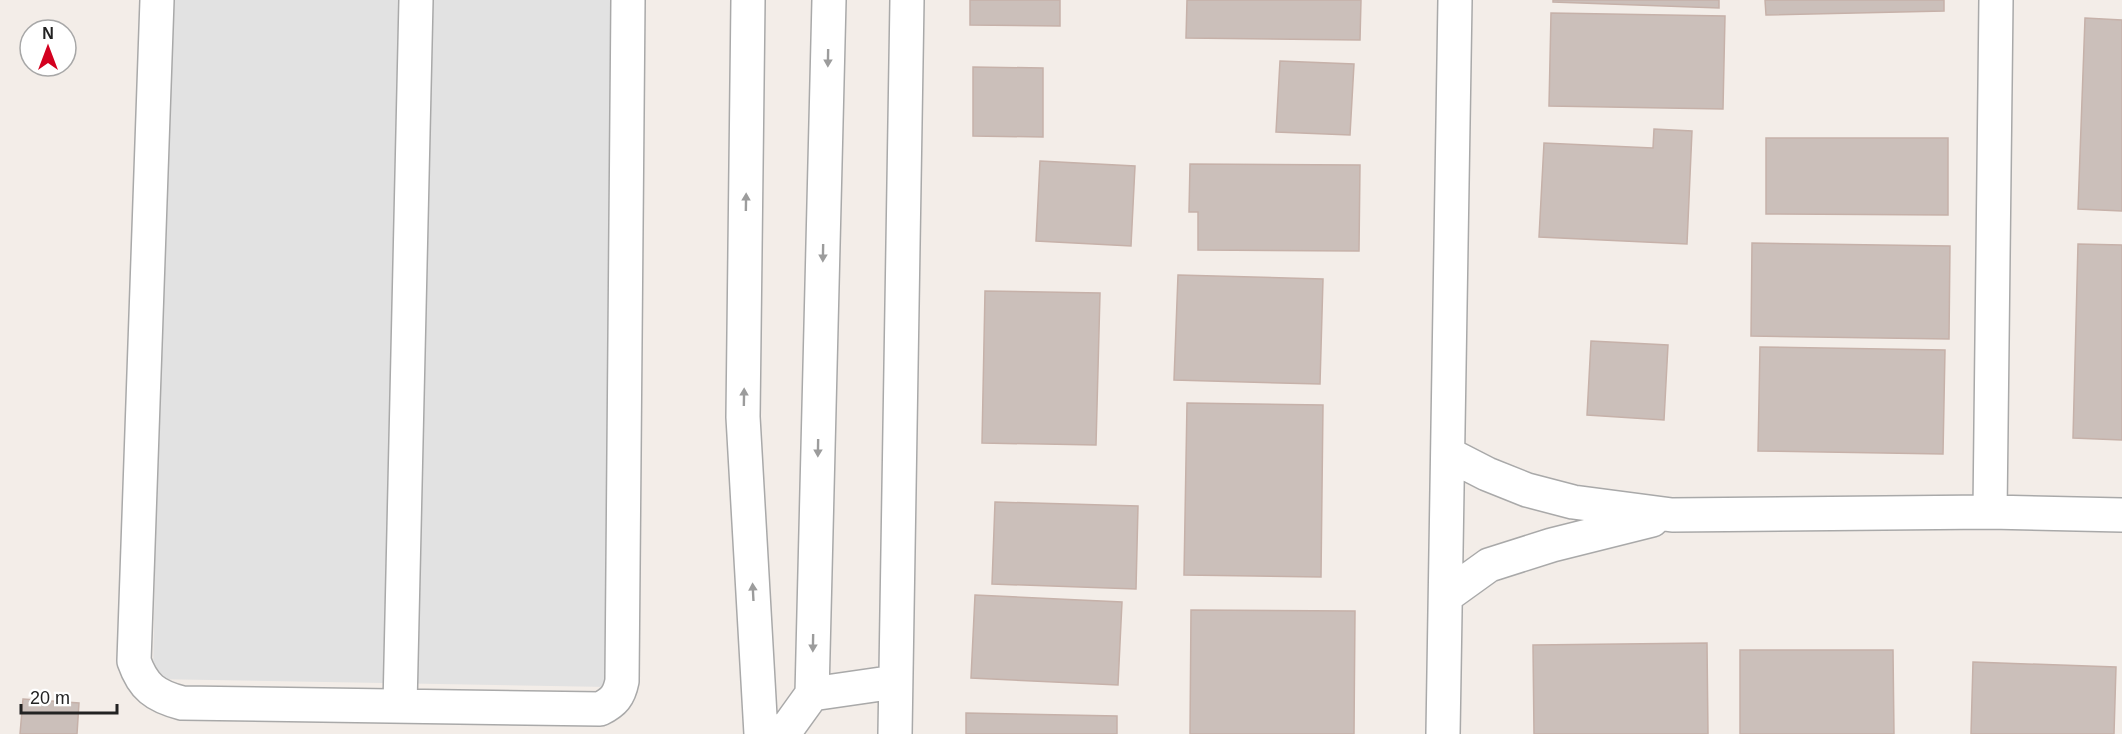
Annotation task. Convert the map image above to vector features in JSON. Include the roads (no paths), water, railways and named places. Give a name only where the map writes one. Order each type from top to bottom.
[{"type":"street","points":[[157,0],[134,661],[140,678],[160,698],[182,704],[600,709],[613,702],[620,694],[622,681],[628,0]]},
{"type":"street","points":[[400,706],[416,0]]},
{"type":"street","points":[[748,0],[743,417],[761,734]]},
{"type":"street","points":[[776,734],[789,726],[812,694],[829,0]]},
{"type":"street","points":[[895,734],[907,0]]},
{"type":"street","points":[[1443,734],[1455,0]]},
{"type":"street","points":[[1990,512],[1996,0]]},
{"type":"street","points":[[1448,454],[1487,474],[1527,490],[1573,502],[1672,515],[1990,512],[2122,515]]},
{"type":"street","points":[[1446,596],[1489,565],[1552,545],[1672,515]]},
{"type":"street","points":[[812,694],[895,682]]}]
